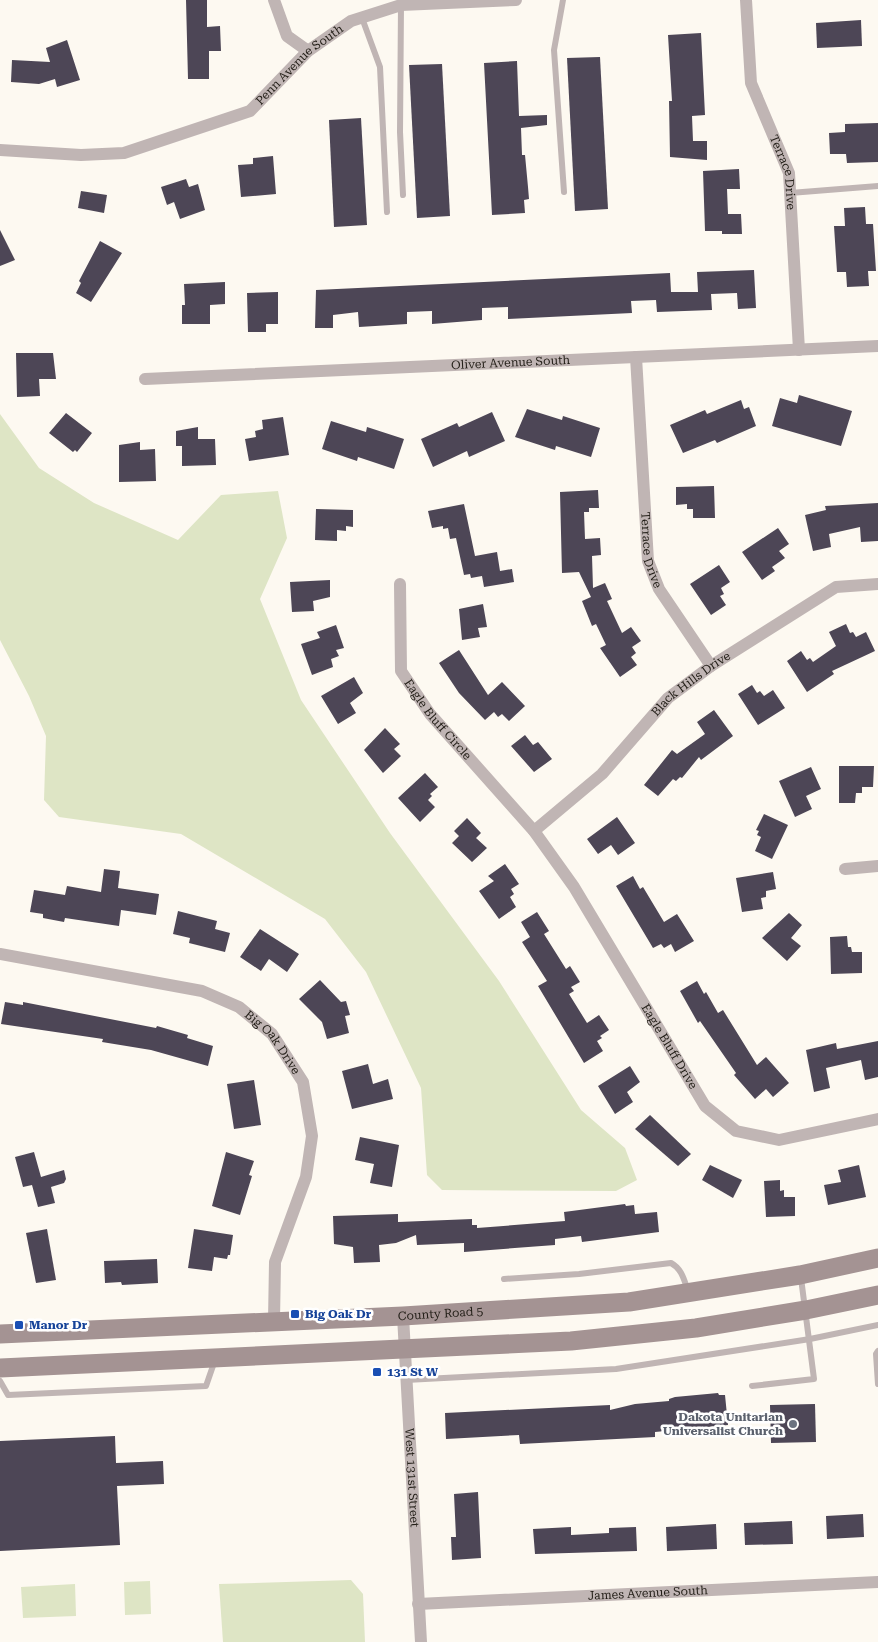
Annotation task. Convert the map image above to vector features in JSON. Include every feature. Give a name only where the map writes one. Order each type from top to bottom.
[{"type":"main road","name":"County Road 5","points":[[0,1334],[403,1316],[576,1306],[689,1294],[800,1275],[878,1258]]},
{"type":"main road","points":[[0,1368],[571,1342],[634,1336],[806,1310],[878,1295]]},
{"type":"street","points":[[274,0],[286,36],[308,51]]},
{"type":"street","name":"Penn Avenue South","points":[[0,150],[81,155],[133,150],[250,111],[308,51],[351,21],[401,5],[516,0]]},
{"type":"street","name":"Terrace Drive","points":[[746,0],[751,84],[789,173],[798,350]]},
{"type":"street","name":"Oliver Avenue South","points":[[145,379],[878,346]]},
{"type":"street","name":"Terrace Drive","points":[[636,357],[648,561],[659,589],[711,666]]},
{"type":"street","name":"Eagle Bluff Circle","points":[[400,584],[401,672],[430,714],[534,830]]},
{"type":"street","name":"Black Hills Drive","points":[[534,830],[602,774],[668,698],[711,666],[836,587],[878,584]]},
{"type":"street","name":"Eagle Bluff Drive","points":[[534,830],[574,887],[705,1106],[736,1131],[779,1140],[878,1119]]},
{"type":"street","points":[[845,869],[878,866]]},
{"type":"street","name":"Big Oak Drive","points":[[0,954],[202,991],[239,1007],[272,1034],[302,1082],[312,1136],[306,1177],[275,1262],[274,1321]]},
{"type":"street","name":"West 131st Street","points":[[403,1316],[421,1642]]},
{"type":"street","name":"James Avenue South","points":[[418,1604],[878,1582]]},
{"type":"lane","points":[[563,0],[554,50],[564,192]]},
{"type":"lane","points":[[401,5],[400,132],[403,195]]},
{"type":"lane","points":[[362,18],[380,67],[387,212]]},
{"type":"lane","points":[[790,193],[878,186]]},
{"type":"lane","points":[[504,1279],[579,1274],[671,1263],[677,1266],[682,1273],[689,1294]]},
{"type":"lane","points":[[752,1386],[814,1379],[800,1275]]},
{"type":"lane","points":[[406,1380],[616,1368],[810,1339],[878,1325]]},
{"type":"lane","points":[[878,1351],[876,1354],[878,1384]]},
{"type":"lane","points":[[0,1382],[8,1395],[206,1386],[216,1358]]},
{"type":"green space","points":[[0,414],[39,468],[94,503],[178,540],[221,495],[278,491],[287,538],[260,599],[301,700],[390,833],[499,981],[581,1110],[625,1148],[637,1180],[616,1191],[442,1190],[427,1175],[421,1088],[366,972],[325,919],[181,834],[59,817],[44,800],[46,736],[29,696],[0,640]]},
{"type":"green space","points":[[351,1580],[363,1594],[365,1642],[223,1642],[219,1584]]},
{"type":"green space","points":[[150,1581],[151,1614],[125,1615],[124,1582]]},
{"type":"green space","points":[[75,1584],[76,1616],[23,1618],[21,1587]]},
{"type":"building","points":[[186,0],[207,0],[207,27],[220,26],[221,51],[209,51],[209,79],[188,79]]},
{"type":"building","points":[[861,20],[862,46],[817,48],[816,23]]},
{"type":"building","points":[[701,33],[705,115],[692,116],[693,141],[707,141],[707,160],[670,157],[669,101],[672,101],[668,35]]},
{"type":"building","points":[[67,40],[80,80],[57,87],[55,79],[39,84],[11,82],[12,60],[50,62],[46,48]]},
{"type":"building","points":[[600,57],[608,209],[575,211],[567,58]]},
{"type":"building","points":[[517,61],[519,116],[547,115],[547,125],[521,128],[522,155],[525,155],[529,199],[524,200],[525,213],[492,215],[484,63]]},
{"type":"building","points":[[442,64],[450,216],[417,218],[409,65]]},
{"type":"building","points":[[361,118],[367,225],[334,227],[329,120]]},
{"type":"building","points":[[878,123],[878,162],[847,163],[846,154],[830,154],[829,133],[845,132],[845,124]]},
{"type":"building","points":[[273,156],[276,194],[241,197],[238,165],[253,164],[253,158]]},
{"type":"building","points":[[739,169],[740,189],[727,189],[728,214],[741,214],[742,234],[722,234],[722,231],[705,231],[703,171]]},
{"type":"building","points":[[186,179],[189,187],[198,184],[205,210],[180,219],[174,202],[167,205],[161,187]]},
{"type":"building","points":[[81,191],[107,195],[104,213],[78,208]]},
{"type":"building","points":[[865,207],[866,224],[873,224],[876,271],[868,271],[869,286],[847,287],[846,272],[837,272],[834,226],[845,226],[844,208]]},
{"type":"building","points":[[0,230],[15,260],[0,266]]},
{"type":"building","points":[[100,241],[122,253],[91,302],[76,293],[81,283],[79,281]]},
{"type":"building","points":[[754,270],[756,308],[738,309],[737,293],[711,294],[712,310],[657,312],[656,300],[631,301],[632,313],[508,319],[508,307],[482,308],[482,320],[432,324],[432,311],[407,312],[407,324],[359,327],[358,312],[333,315],[333,328],[315,328],[316,290],[670,273],[671,292],[698,292],[697,272]]},
{"type":"building","points":[[225,282],[225,304],[210,305],[210,324],[182,324],[182,305],[185,305],[184,284]]},
{"type":"building","points":[[278,292],[278,324],[266,324],[266,332],[248,332],[247,293]]},
{"type":"building","points":[[16,353],[53,353],[56,379],[39,379],[40,396],[17,397]]},
{"type":"building","points":[[799,395],[852,411],[841,446],[772,426],[780,398],[797,403]]},
{"type":"building","points":[[741,400],[744,409],[749,407],[756,426],[717,443],[715,440],[683,453],[670,425],[705,410],[707,414]]},
{"type":"building","points":[[527,409],[562,420],[563,416],[600,428],[591,457],[556,446],[555,450],[515,437]]},
{"type":"building","points":[[492,412],[505,441],[469,457],[467,451],[433,467],[421,439],[457,423],[459,427]]},
{"type":"building","points":[[66,413],[92,433],[77,452],[75,450],[73,452],[49,433]]},
{"type":"building","points":[[283,417],[289,455],[249,461],[245,439],[256,437],[255,431],[263,429],[262,420]]},
{"type":"building","points":[[331,421],[366,432],[367,427],[404,439],[394,469],[358,457],[357,461],[322,449]]},
{"type":"building","points":[[198,427],[198,439],[215,439],[216,465],[182,466],[182,446],[176,446],[176,431]]},
{"type":"building","points":[[140,442],[140,450],[155,449],[156,481],[119,482],[119,445]]},
{"type":"building","points":[[714,486],[715,518],[693,518],[693,509],[687,509],[687,504],[676,505],[676,487]]},
{"type":"building","points":[[598,490],[599,508],[589,508],[589,512],[584,512],[585,539],[600,538],[601,555],[592,556],[593,588],[605,583],[612,599],[607,601],[622,633],[631,627],[641,641],[632,647],[636,653],[631,657],[637,665],[620,677],[600,648],[606,645],[596,624],[592,626],[582,601],[591,597],[579,572],[562,573],[560,492]]},
{"type":"building","points":[[878,503],[878,541],[861,542],[860,527],[829,534],[831,547],[813,551],[805,515],[826,510],[825,506]]},
{"type":"building","points":[[464,504],[475,556],[497,552],[500,571],[512,569],[514,582],[484,587],[482,576],[471,578],[470,574],[464,575],[456,538],[450,539],[448,528],[443,529],[443,526],[432,528],[428,511]]},
{"type":"building","points":[[316,509],[353,510],[353,527],[346,526],[346,531],[337,530],[337,541],[315,540]]},
{"type":"building","points":[[778,528],[789,544],[779,551],[785,558],[772,567],[775,571],[762,580],[742,552]]},
{"type":"building","points":[[719,565],[730,582],[721,588],[724,594],[720,596],[726,605],[711,615],[690,584]]},
{"type":"building","points":[[330,580],[330,597],[313,601],[314,611],[292,612],[290,582]]},
{"type":"building","points":[[483,604],[487,627],[478,628],[480,637],[462,640],[459,609]]},
{"type":"building","points":[[846,624],[850,633],[853,632],[856,637],[866,632],[875,651],[832,671],[834,674],[807,692],[787,661],[801,651],[807,660],[810,658],[813,662],[836,646],[829,632]]},
{"type":"building","points":[[336,625],[344,648],[336,650],[339,656],[331,659],[333,667],[312,675],[301,644],[320,638],[317,632]]},
{"type":"building","points":[[459,650],[488,695],[502,682],[525,706],[509,721],[502,714],[498,717],[494,712],[485,720],[459,693],[439,663]]},
{"type":"building","points":[[354,677],[363,693],[350,703],[356,713],[338,724],[321,696]]},
{"type":"building","points":[[752,685],[757,693],[760,691],[764,696],[773,690],[785,708],[758,725],[738,694]]},
{"type":"building","points":[[714,710],[733,736],[701,760],[699,757],[682,778],[680,777],[676,781],[673,779],[658,796],[644,785],[672,750],[677,754],[705,734],[697,722]]},
{"type":"building","points":[[385,728],[400,744],[394,749],[401,756],[383,773],[364,750]]},
{"type":"building","points":[[525,735],[533,745],[538,742],[552,759],[534,772],[511,746]]},
{"type":"building","points":[[839,766],[874,766],[873,787],[862,787],[862,793],[856,793],[855,803],[839,803]]},
{"type":"building","points":[[811,767],[821,789],[806,796],[812,809],[795,817],[779,781]]},
{"type":"building","points":[[425,773],[438,787],[430,794],[432,796],[428,800],[435,807],[420,822],[398,798]]},
{"type":"building","points":[[764,814],[788,825],[772,859],[755,851],[761,837],[757,835],[759,831],[756,830]]},
{"type":"building","points":[[617,817],[635,843],[618,855],[611,845],[598,854],[587,839]]},
{"type":"building","points":[[467,818],[481,833],[476,838],[487,848],[472,862],[452,843],[459,836],[454,831]]},
{"type":"building","points":[[505,864],[519,884],[511,889],[514,894],[510,897],[516,907],[499,919],[479,891],[494,881],[488,876]]},
{"type":"building","points":[[104,869],[120,871],[118,888],[159,894],[156,915],[121,910],[119,926],[65,918],[64,922],[43,918],[43,914],[30,912],[34,890],[65,895],[67,886],[101,892]]},
{"type":"building","points":[[773,872],[776,889],[766,891],[766,897],[761,898],[763,909],[742,912],[736,878]]},
{"type":"building","points":[[633,876],[640,889],[643,887],[664,922],[677,914],[694,941],[675,952],[671,944],[664,948],[661,944],[653,948],[616,886]]},
{"type":"building","points":[[178,911],[217,921],[215,929],[230,933],[225,952],[189,943],[190,938],[173,934]]},
{"type":"building","points":[[537,912],[549,931],[544,934],[566,969],[570,966],[580,982],[571,987],[574,991],[569,994],[587,1023],[599,1015],[609,1030],[600,1036],[602,1038],[597,1041],[603,1051],[584,1063],[538,986],[547,981],[522,942],[530,937],[521,922]]},
{"type":"building","points":[[789,913],[802,925],[791,938],[801,946],[787,961],[762,938]]},
{"type":"building","points":[[260,929],[299,954],[287,972],[269,959],[261,971],[240,957]]},
{"type":"building","points":[[847,936],[848,947],[851,947],[852,952],[862,952],[862,973],[831,974],[830,937]]},
{"type":"building","points":[[320,980],[341,1002],[346,1001],[350,1015],[345,1016],[349,1033],[327,1039],[322,1022],[299,999]]},
{"type":"building","points":[[697,981],[718,1013],[723,1010],[757,1065],[766,1057],[789,1083],[773,1097],[766,1089],[755,1099],[734,1075],[736,1073],[700,1021],[698,1023],[680,991]]},
{"type":"building","points":[[5,1002],[23,1005],[23,1002],[156,1028],[157,1026],[188,1035],[187,1038],[213,1046],[208,1066],[151,1050],[102,1042],[103,1039],[1,1024]]},
{"type":"building","points":[[878,1041],[878,1077],[865,1080],[861,1060],[826,1068],[830,1088],[814,1092],[806,1050],[836,1043],[837,1049]]},
{"type":"building","points":[[368,1064],[373,1084],[388,1079],[393,1099],[352,1109],[342,1071]]},
{"type":"building","points":[[630,1066],[640,1082],[627,1092],[633,1102],[615,1114],[598,1086]]},
{"type":"building","points":[[254,1080],[261,1125],[234,1129],[227,1084]]},
{"type":"building","points":[[650,1115],[691,1154],[678,1166],[635,1129]]},
{"type":"building","points":[[360,1137],[399,1145],[392,1187],[370,1183],[374,1164],[355,1160]]},
{"type":"building","points":[[34,1152],[41,1177],[64,1170],[66,1179],[64,1183],[51,1187],[55,1203],[38,1207],[32,1185],[23,1187],[15,1157]]},
{"type":"building","points":[[226,1152],[254,1161],[249,1175],[252,1176],[240,1215],[212,1206]]},
{"type":"building","points":[[710,1165],[742,1180],[733,1198],[702,1180]]},
{"type":"building","points":[[859,1165],[866,1197],[828,1205],[824,1185],[841,1182],[838,1170]]},
{"type":"building","points":[[780,1180],[780,1191],[784,1190],[784,1197],[795,1197],[795,1216],[766,1217],[764,1181]]},
{"type":"building","points":[[625,1204],[626,1206],[634,1205],[635,1214],[657,1212],[659,1232],[582,1242],[581,1236],[555,1239],[555,1245],[464,1252],[464,1243],[417,1245],[416,1235],[396,1243],[379,1245],[380,1262],[354,1263],[353,1247],[334,1244],[333,1216],[398,1214],[398,1222],[472,1219],[472,1225],[477,1225],[477,1228],[565,1221],[564,1212]]},
{"type":"building","points":[[47,1229],[56,1280],[36,1283],[26,1233]]},
{"type":"building","points":[[194,1229],[233,1235],[230,1255],[228,1255],[227,1259],[214,1257],[212,1271],[188,1268]]},
{"type":"building","points":[[157,1259],[158,1283],[122,1285],[121,1282],[105,1283],[104,1261]]},
{"type":"building","points":[[718,1393],[719,1395],[725,1395],[728,1425],[655,1432],[655,1437],[520,1444],[519,1435],[446,1439],[445,1413],[610,1405],[610,1410],[635,1404],[669,1401],[669,1399],[675,1397]]},
{"type":"building","name":"Dakota Unitarian Universalist Church","points":[[815,1404],[816,1442],[771,1443],[770,1405]]},
{"type":"building","points":[[115,1436],[116,1463],[163,1461],[164,1484],[117,1486],[120,1545],[0,1551],[0,1441]]},
{"type":"building","points":[[478,1492],[481,1558],[452,1560],[451,1537],[456,1537],[454,1494]]},
{"type":"building","points":[[863,1514],[864,1537],[827,1539],[826,1516]]},
{"type":"building","points":[[792,1521],[793,1544],[745,1545],[744,1523]]},
{"type":"building","points":[[716,1524],[717,1549],[667,1551],[666,1527]]},
{"type":"building","points":[[571,1527],[571,1535],[609,1533],[609,1528],[636,1527],[637,1551],[535,1554],[533,1529]]},
{"type":"place","name":"Big Oak Dr","points":[[295,1314]]},
{"type":"place","name":"Manor Dr","points":[[19,1325]]},
{"type":"place","name":"131 St W","points":[[377,1372]]},
{"type":"place","name":"Dakota Unitarian Universalist Church","points":[[793,1424]]}]
